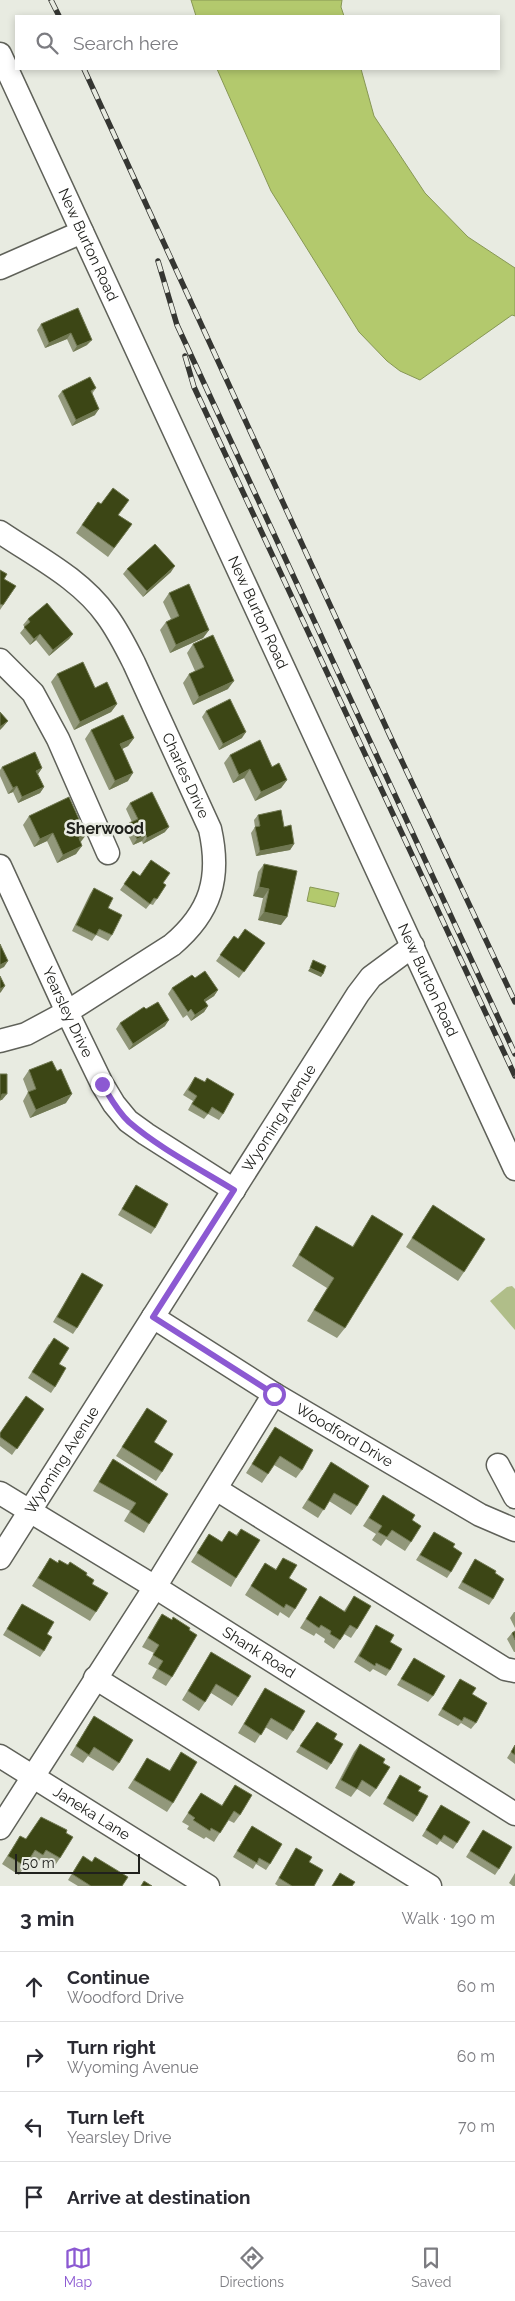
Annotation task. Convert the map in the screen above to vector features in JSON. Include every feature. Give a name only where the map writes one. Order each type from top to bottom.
[{"type":"street","name":"New Burton Road","points":[[0,54],[515,1169]]},
{"type":"street","points":[[0,268],[82,232]]},
{"type":"street","name":"Charles Drive","points":[[0,532],[68,577],[106,614],[122,638],[210,829],[215,854],[214,876],[208,897],[197,919],[186,934],[172,946],[67,1012],[26,1034],[0,1041]]},
{"type":"street","points":[[0,660],[33,693],[58,739],[108,853]]},
{"type":"street","name":"Yearsley Drive","points":[[0,866],[67,1012],[102,1084],[114,1104],[128,1121],[146,1134],[234,1190]]},
{"type":"street","name":"Wyoming Avenue","points":[[0,1558],[358,994],[371,978],[413,946]]},
{"type":"street","name":"Woodford Drive","points":[[153,1317],[274,1394],[480,1515],[515,1530]]},
{"type":"street","points":[[0,1828],[155,1587],[274,1394]]},
{"type":"street","points":[[498,1465],[515,1496]]},
{"type":"street","points":[[216,1489],[505,1670],[515,1671]]},
{"type":"street","name":"Shank Road","points":[[0,1493],[155,1587],[515,1814]]},
{"type":"street","points":[[95,1678],[430,1886]]},
{"type":"street","name":"Janeka Lane","points":[[0,1756],[208,1886]]},
{"type":"shaded area","points":[[191,0],[342,0],[341,7],[344,15],[196,15]]},
{"type":"shaded area","points":[[217,70],[361,70],[374,116],[425,193],[468,237],[515,268],[515,316],[512,315],[420,380],[400,371],[387,361],[359,332],[271,191]]},
{"type":"shaded area","points":[[310,887],[339,893],[335,907],[307,901]]},
{"type":"shaded area","points":[[512,1286],[515,1289],[515,1330],[490,1301],[507,1287]]},
{"type":"building","points":[[78,308],[92,340],[77,346],[71,333],[49,343],[41,324]]},
{"type":"building","points":[[90,377],[96,388],[91,391],[99,409],[76,420],[62,391]]},
{"type":"building","points":[[113,488],[129,500],[118,515],[132,524],[114,548],[82,525],[98,502],[101,504]]},
{"type":"building","points":[[155,544],[175,566],[147,591],[127,569]]},
{"type":"building","points":[[0,570],[7,574],[4,579],[16,586],[3,605],[0,604]]},
{"type":"building","points":[[189,584],[209,630],[176,645],[166,622],[179,616],[169,593]]},
{"type":"building","points":[[47,603],[73,634],[53,650],[40,634],[34,639],[24,627],[30,622],[28,619]]},
{"type":"building","points":[[213,635],[234,681],[199,697],[189,674],[204,667],[193,644]]},
{"type":"building","points":[[83,662],[95,688],[107,682],[117,704],[80,722],[57,674]]},
{"type":"building","points":[[230,699],[246,732],[223,744],[206,711]]},
{"type":"building","points":[[0,712],[8,721],[0,727]]},
{"type":"building","points":[[123,715],[134,738],[120,744],[133,773],[115,781],[91,730]]},
{"type":"building","points":[[260,740],[272,767],[279,763],[287,780],[261,792],[250,769],[239,775],[230,755]]},
{"type":"building","points":[[35,752],[42,768],[36,771],[44,787],[22,797],[17,786],[13,788],[2,767]]},
{"type":"building","points":[[152,792],[169,827],[147,838],[146,835],[137,839],[129,823],[138,819],[130,803]]},
{"type":"building","points":[[69,797],[86,835],[79,838],[82,846],[63,855],[53,833],[40,839],[29,816]]},
{"type":"building","points":[[281,810],[284,827],[291,825],[294,844],[260,851],[255,827],[260,826],[258,815]]},
{"type":"building","points":[[151,860],[170,873],[163,883],[166,885],[157,899],[154,898],[150,904],[124,884],[133,871],[140,876]]},
{"type":"building","points":[[264,864],[297,871],[287,917],[264,912],[269,889],[259,887]]},
{"type":"building","points":[[94,888],[113,898],[108,908],[122,915],[112,935],[99,929],[96,935],[76,925]]},
{"type":"building","points":[[245,929],[265,943],[244,972],[220,955],[234,936],[238,939]]},
{"type":"building","points":[[0,944],[8,961],[0,965]]},
{"type":"building","points":[[313,960],[326,966],[323,974],[310,968]]},
{"type":"building","points":[[205,971],[218,990],[204,1000],[208,1006],[195,1015],[191,1009],[188,1012],[172,988],[192,975],[195,978]]},
{"type":"building","points":[[0,976],[5,986],[0,989]]},
{"type":"building","points":[[158,1002],[169,1020],[133,1044],[120,1023],[144,1007],[146,1009]]},
{"type":"building","points":[[52,1061],[57,1071],[61,1069],[72,1094],[36,1110],[28,1092],[36,1089],[29,1070]]},
{"type":"building","points":[[0,1074],[7,1074],[7,1094],[2,1094],[1,1099],[0,1099]]},
{"type":"building","points":[[195,1077],[205,1082],[207,1078],[234,1094],[223,1114],[212,1107],[208,1114],[192,1104],[197,1096],[188,1090]]},
{"type":"building","points":[[136,1185],[168,1204],[155,1228],[122,1209]]},
{"type":"building","points":[[433,1205],[485,1239],[464,1272],[412,1238]]},
{"type":"building","points":[[372,1215],[403,1234],[345,1328],[314,1310],[334,1278],[299,1255],[316,1226],[353,1247]]},
{"type":"building","points":[[82,1273],[103,1285],[77,1328],[57,1317]]},
{"type":"building","points":[[54,1338],[69,1348],[59,1364],[66,1368],[55,1387],[32,1372]]},
{"type":"building","points":[[26,1396],[44,1409],[17,1449],[0,1437],[0,1433]]},
{"type":"building","points":[[147,1408],[167,1421],[154,1442],[173,1454],[162,1472],[122,1447]]},
{"type":"building","points":[[275,1427],[313,1450],[302,1470],[280,1456],[268,1474],[252,1464]]},
{"type":"building","points":[[113,1459],[168,1494],[149,1524],[130,1512],[136,1503],[99,1482]]},
{"type":"building","points":[[331,1462],[369,1486],[357,1506],[334,1493],[324,1510],[308,1500]]},
{"type":"building","points":[[383,1495],[415,1515],[412,1520],[421,1526],[411,1542],[392,1530],[387,1537],[378,1532],[382,1526],[369,1518]]},
{"type":"building","points":[[241,1529],[260,1540],[236,1578],[197,1553],[209,1534],[222,1542],[229,1531],[237,1536]]},
{"type":"building","points":[[434,1532],[455,1544],[453,1547],[462,1553],[451,1572],[420,1555]]},
{"type":"building","points":[[50,1558],[58,1563],[59,1560],[68,1565],[70,1562],[94,1580],[92,1584],[108,1593],[96,1612],[38,1578]]},
{"type":"building","points":[[283,1558],[297,1565],[289,1578],[307,1589],[295,1609],[286,1604],[284,1608],[251,1586],[265,1563],[276,1570]]},
{"type":"building","points":[[475,1559],[496,1571],[495,1573],[504,1579],[493,1599],[462,1582]]},
{"type":"building","points":[[320,1596],[345,1612],[354,1596],[371,1606],[357,1629],[350,1625],[340,1640],[330,1634],[331,1631],[321,1625],[319,1628],[306,1619]]},
{"type":"building","points":[[22,1604],[54,1622],[47,1634],[52,1637],[44,1651],[7,1629]]},
{"type":"building","points":[[162,1614],[172,1620],[173,1617],[197,1635],[172,1677],[158,1669],[163,1661],[153,1655],[159,1645],[148,1638]]},
{"type":"building","points":[[376,1625],[394,1635],[390,1642],[402,1649],[390,1670],[376,1663],[375,1666],[359,1656]]},
{"type":"building","points":[[211,1652],[251,1676],[238,1697],[216,1684],[205,1702],[188,1691]]},
{"type":"building","points":[[414,1658],[445,1676],[433,1696],[401,1679]]},
{"type":"building","points":[[460,1679],[476,1688],[472,1694],[487,1703],[476,1723],[464,1717],[462,1721],[442,1709]]},
{"type":"building","points":[[265,1688],[305,1711],[293,1731],[271,1718],[261,1735],[244,1724]]},
{"type":"building","points":[[94,1716],[133,1740],[119,1763],[94,1747],[89,1755],[76,1746]]},
{"type":"building","points":[[317,1722],[337,1734],[334,1739],[343,1744],[331,1764],[300,1746]]},
{"type":"building","points":[[360,1744],[385,1759],[383,1763],[390,1767],[376,1789],[362,1780],[357,1789],[341,1780]]},
{"type":"building","points":[[515,1745],[515,1755],[511,1752]]},
{"type":"building","points":[[181,1752],[197,1762],[173,1803],[134,1780],[147,1758],[170,1771]]},
{"type":"building","points":[[400,1775],[421,1787],[418,1791],[428,1796],[417,1816],[387,1798]]},
{"type":"building","points":[[235,1785],[252,1795],[240,1815],[234,1811],[220,1833],[211,1828],[210,1831],[193,1820],[195,1818],[188,1813],[201,1793],[222,1806]]},
{"type":"building","points":[[441,1805],[470,1822],[457,1843],[444,1835],[441,1840],[426,1830]]},
{"type":"building","points":[[41,1817],[67,1830],[66,1833],[73,1837],[60,1858],[46,1850],[43,1855],[35,1850],[25,1866],[8,1856],[20,1836],[26,1839]]},
{"type":"building","points":[[252,1826],[282,1844],[270,1864],[259,1858],[257,1863],[237,1851]]},
{"type":"building","points":[[483,1830],[512,1847],[499,1869],[470,1851]]},
{"type":"building","points":[[296,1848],[312,1857],[309,1862],[323,1870],[314,1886],[292,1886],[279,1878]]},
{"type":"building","points":[[83,1856],[92,1862],[95,1857],[128,1877],[122,1886],[91,1886],[72,1874]]},
{"type":"building","points":[[340,1873],[355,1882],[352,1886],[332,1886]]},
{"type":"building","points":[[144,1881],[152,1886],[141,1886]]},
{"type":"railway","points":[[51,0],[58,15]]},
{"type":"railway","points":[[84,70],[391,738],[515,1002]]},
{"type":"railway","points":[[158,261],[177,325],[515,1054]]},
{"type":"railway","points":[[185,356],[194,387],[515,1076]]},
{"type":"district","name":"Sherwood","points":[[105,828]]},
{"type":"route","points":[[102,1084],[114,1104],[128,1121],[234,1190],[153,1317],[274,1394]]}]
